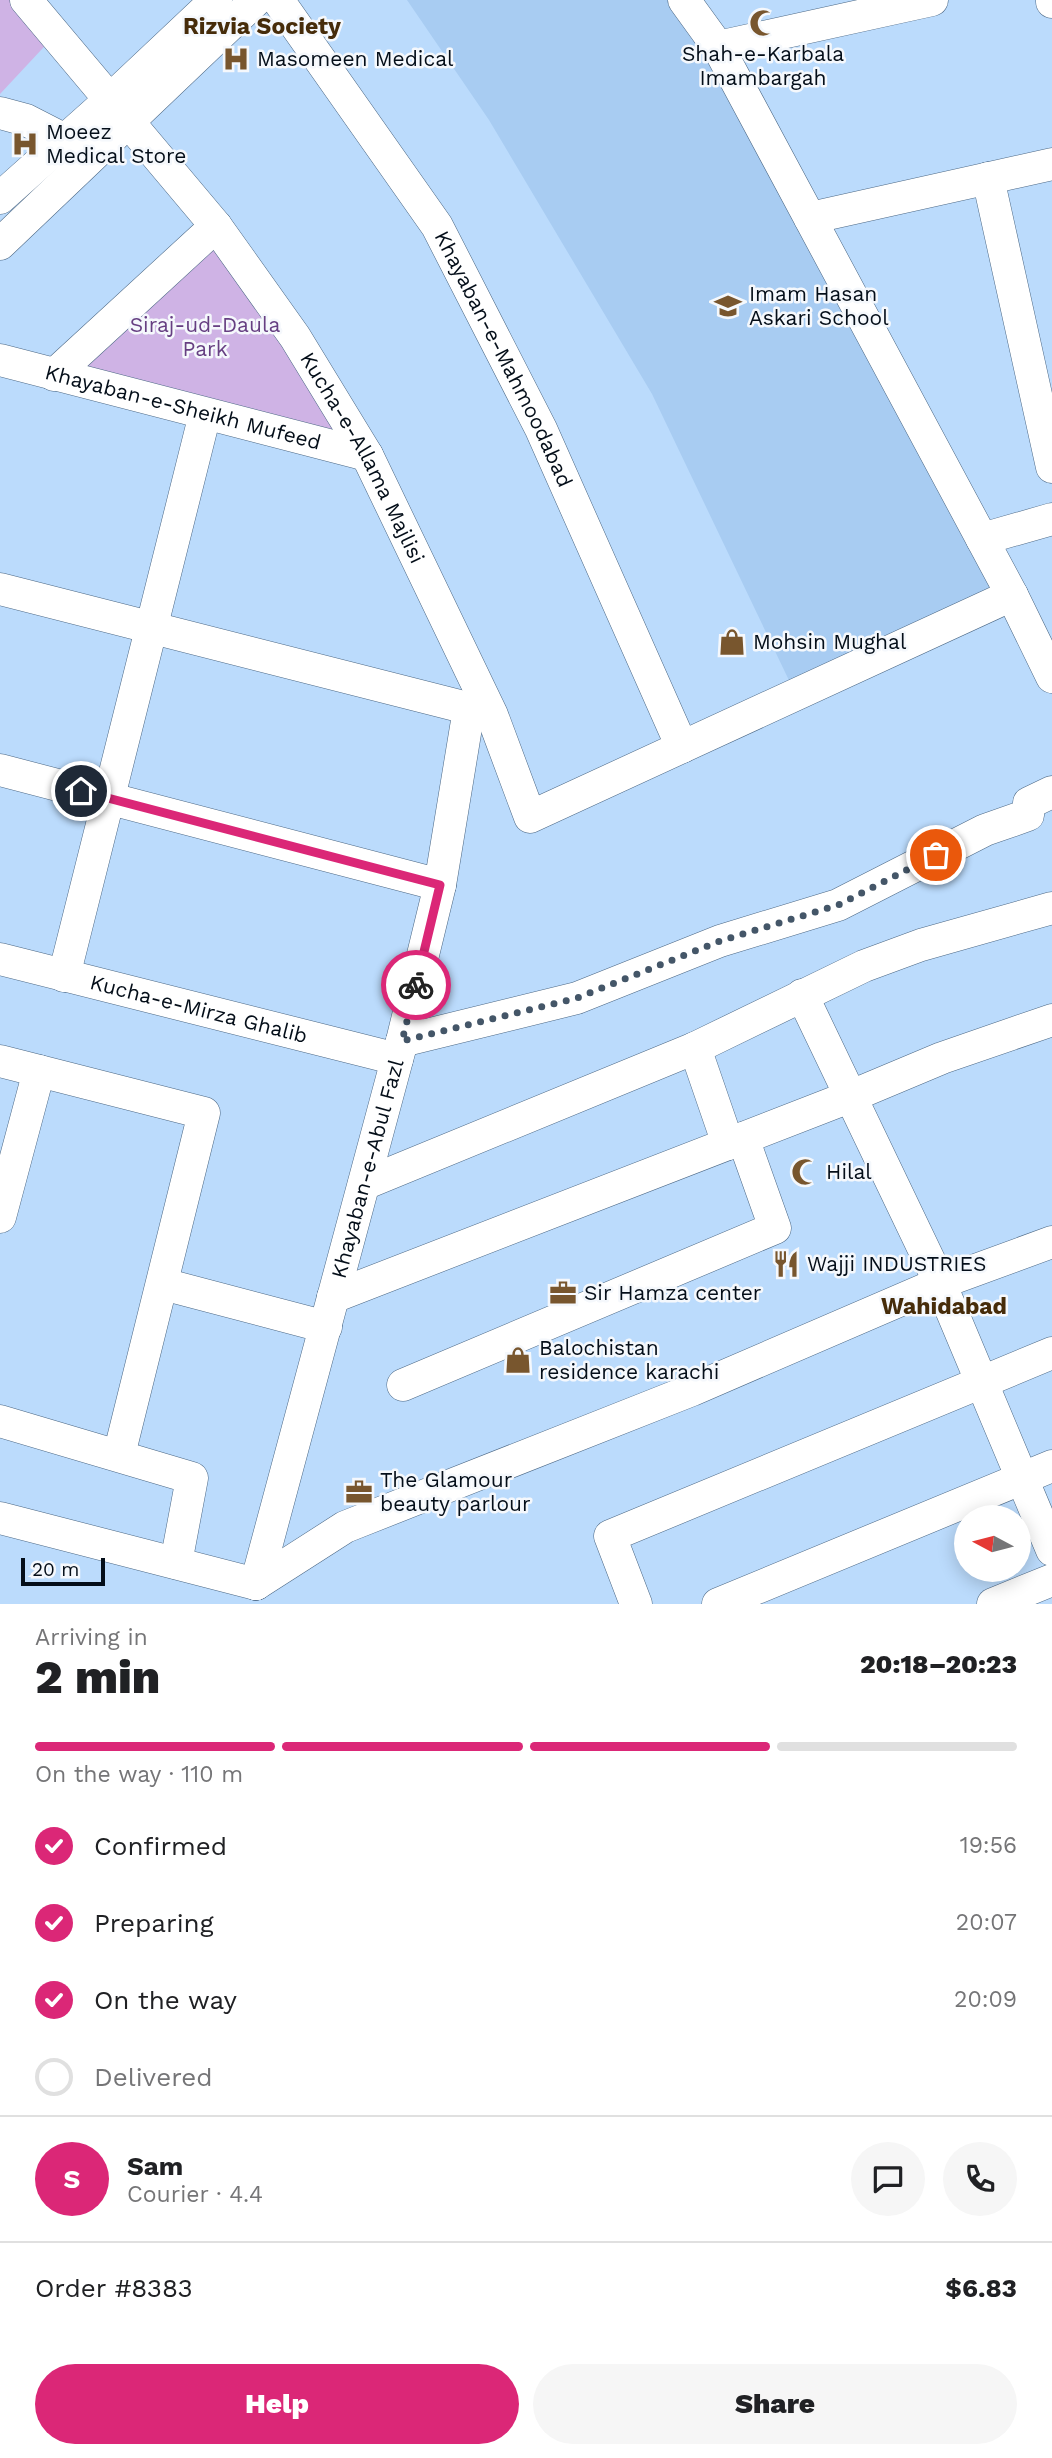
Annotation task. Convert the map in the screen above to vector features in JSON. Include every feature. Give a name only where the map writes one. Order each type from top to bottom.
[{"type":"street","name":"Kucha-e-Allama Majlisi","points":[[26,0],[216,226],[295,337],[367,455],[530,817],[682,747]]},
{"type":"street","points":[[0,244],[216,0]]},
{"type":"street","points":[[0,198],[65,140],[120,110],[256,0]]},
{"type":"street","name":"Khayaban-e-Mahmoodabad","points":[[278,0],[437,226],[541,429],[682,747]]},
{"type":"street","points":[[684,0],[718,47],[1012,595],[1052,677]]},
{"type":"street","points":[[718,47],[932,0]]},
{"type":"street","points":[[0,113],[26,120],[65,140]]},
{"type":"street","points":[[810,218],[1052,164]]},
{"type":"street","points":[[988,178],[1052,467]]},
{"type":"street","points":[[54,375],[216,226]]},
{"type":"street","name":"Khayaban-e-Sheikh Mufeed","points":[[0,360],[367,455]]},
{"type":"street","points":[[64,976],[205,414]]},
{"type":"street","points":[[982,539],[1052,519]]},
{"type":"street","points":[[0,589],[481,712]]},
{"type":"street","points":[[682,747],[1012,595]]},
{"type":"street","name":"Khayaban-e-Abul Fazl","points":[[256,1584],[400,1050],[481,712]]},
{"type":"street","points":[[0,770],[440,885]]},
{"type":"street","points":[[400,1050],[577,998],[720,941],[838,905],[985,830],[1028,815],[1029,803],[1052,792]]},
{"type":"street","points":[[364,1184],[695,1048],[864,966],[921,945],[1052,908]]},
{"type":"street","name":"Kucha-e-Mirza Ghalib","points":[[0,959],[64,976],[400,1050]]},
{"type":"street","points":[[802,995],[940,1283],[1052,1549]]},
{"type":"street","points":[[163,1284],[330,1312],[736,1141],[942,1058],[1052,1020]]},
{"type":"street","points":[[403,1385],[775,1228],[695,1048]]},
{"type":"street","points":[[0,1061],[204,1113],[119,1455]]},
{"type":"street","points":[[0,1217],[39,1071]]},
{"type":"street","points":[[0,1518],[256,1584],[345,1527],[692,1390],[940,1283],[1052,1242]]},
{"type":"street","points":[[636,1604],[610,1536],[1052,1353]]},
{"type":"street","points":[[0,1421],[192,1478],[176,1563]]},
{"type":"street","points":[[718,1604],[1052,1466]]},
{"type":"street","points":[[993,1604],[1052,1580]]},
{"type":"shaded area","name":"Imam Hasan Askari School","points":[[407,0],[684,0],[1012,595],[796,695],[652,394],[489,120]]},
{"type":"green space","points":[[0,0],[26,0],[56,34],[0,94]]},
{"type":"green space","name":"Siraj-ud-Daula Park","points":[[216,226],[367,455],[54,375]]},
{"type":"way so far","points":[[416,985],[402,1041],[577,998],[720,941],[838,905],[936,855]]},
{"type":"place","name":"Shah-e-Karbala Imambargah","points":[[763,23]]},
{"type":"place","name":"Masomeen Medical","points":[[236,59]]},
{"type":"place","name":"Moeez Medical Store","points":[[25,144]]},
{"type":"place","name":"Imam Hasan Askari School","points":[[728,306]]},
{"type":"place","name":"Mohsin Mughal","points":[[732,642]]},
{"type":"place","name":"Hilal","points":[[805,1172]]},
{"type":"place","name":"Wajji INDUSTRIES","points":[[786,1264]]},
{"type":"place","name":"Sir Hamza center","points":[[563,1293]]},
{"type":"place","name":"Balochistan residence karachi","points":[[518,1360]]},
{"type":"place","name":"The Glamour beauty parlour","points":[[359,1492]]},
{"type":"district","name":"Rizvia Society","points":[[262,26]]},
{"type":"district","name":"Wahidabad","points":[[944,1306]]},
{"type":"route","points":[[81,791],[440,885],[416,985]]}]
